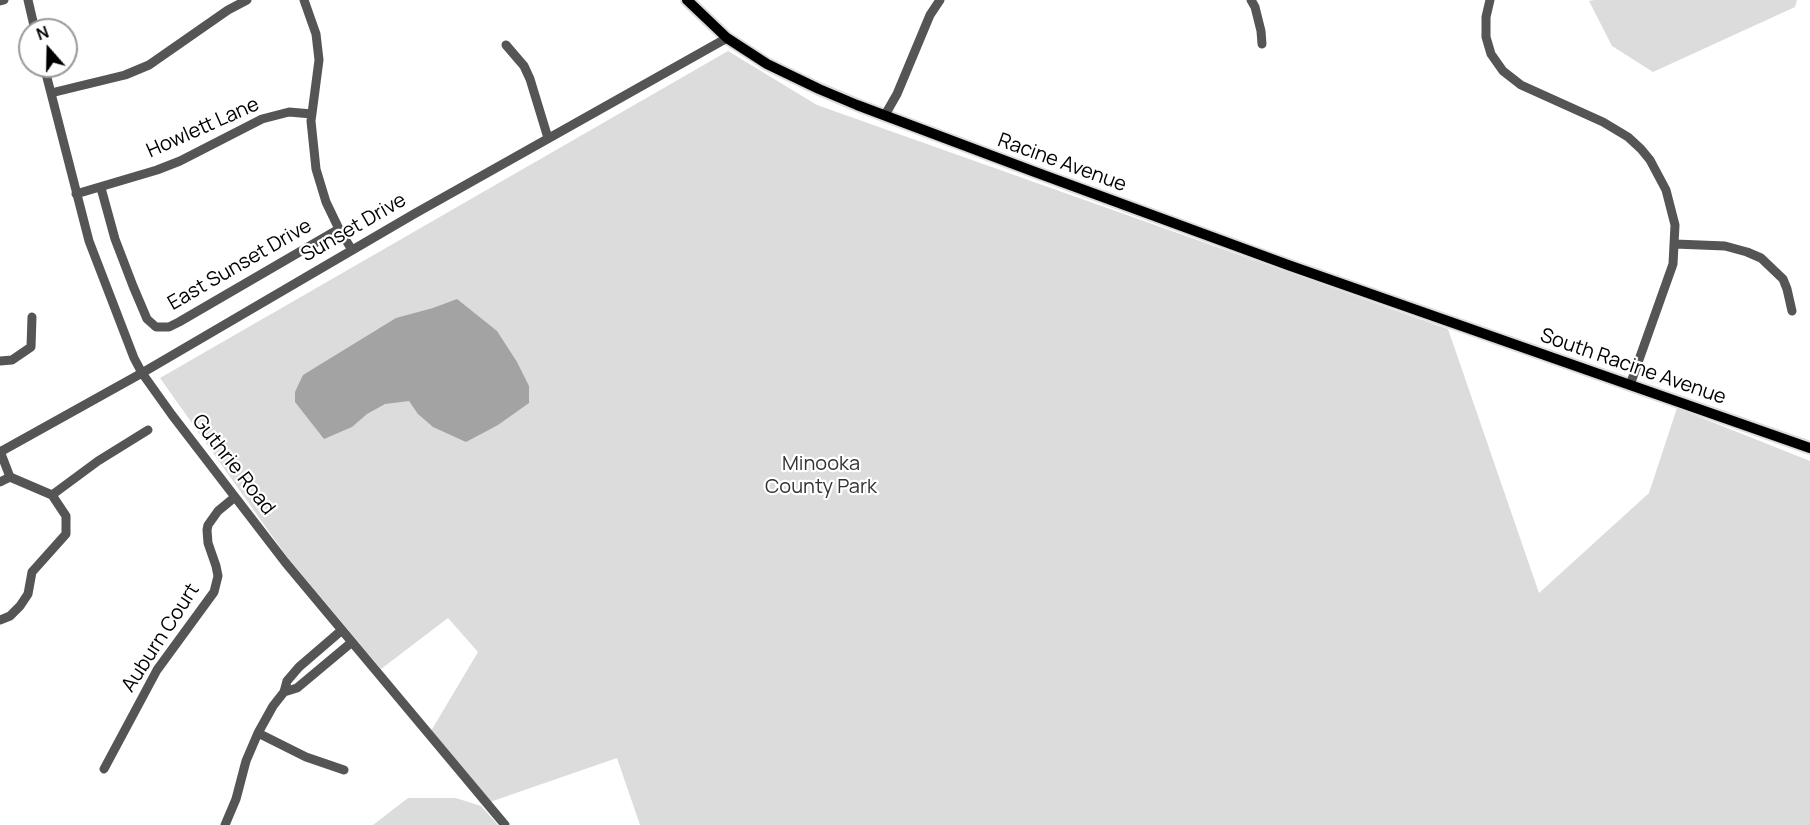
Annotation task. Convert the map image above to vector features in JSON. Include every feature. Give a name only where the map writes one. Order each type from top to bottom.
[{"type":"main road","name":"Racine Avenue","points":[[687,0],[728,38],[767,64],[819,89],[1035,172],[1444,320]]},
{"type":"main road","name":"South Racine Avenue","points":[[1444,320],[1810,448]]},
{"type":"street","points":[[28,0],[32,18]]},
{"type":"street","points":[[51,93],[125,75],[149,65],[228,9],[247,0]]},
{"type":"street","points":[[304,0],[316,34],[318,53],[318,72],[312,114],[313,148],[320,186],[339,229],[352,250]]},
{"type":"street","points":[[885,115],[897,94],[930,15],[939,0]]},
{"type":"street","points":[[1251,0],[1255,7],[1262,44]]},
{"type":"street","points":[[1490,0],[1486,16],[1486,37],[1498,66],[1521,86],[1603,122],[1622,133],[1641,149],[1666,190],[1675,225],[1673,264],[1630,385]]},
{"type":"street","name":"Sunset Drive","points":[[0,452],[142,373],[548,138],[728,38]]},
{"type":"street","points":[[506,45],[521,62],[527,73],[548,138]]},
{"type":"street","name":"Guthrie Road","points":[[47,78],[88,241],[142,373],[285,562],[505,825]]},
{"type":"street","name":"Howlett Lane","points":[[76,194],[180,161],[262,119],[289,112],[312,114]]},
{"type":"street","name":"East Sunset Drive","points":[[100,188],[115,239],[133,286],[147,319],[156,327],[169,327],[179,322],[339,229]]},
{"type":"street","points":[[1675,244],[1725,246],[1761,258],[1782,279],[1792,311]]},
{"type":"street","points":[[0,361],[12,360],[31,347],[32,317]]},
{"type":"street","points":[[52,495],[98,461],[148,430]]},
{"type":"street","points":[[0,452],[10,477],[52,495],[66,516],[66,534],[32,572],[28,594],[10,616],[0,620]]},
{"type":"street","points":[[0,482],[10,477]]},
{"type":"street","name":"Auburn Court","points":[[104,769],[157,670],[214,592],[218,576],[208,543],[208,525],[218,511],[235,497]]},
{"type":"street","points":[[225,825],[236,799],[246,761],[258,733],[284,692],[286,681],[342,630]]},
{"type":"street","points":[[284,692],[297,688],[352,642]]},
{"type":"street","points":[[311,657],[320,668]]},
{"type":"street","points":[[258,733],[306,757],[344,770]]},
{"type":"green space","points":[[1797,0],[1795,7],[1653,72],[1612,46],[1589,1]]},
{"type":"green space","name":"Minooka County Park","points":[[728,51],[817,105],[1448,329],[1539,593],[1649,493],[1677,408],[1810,461],[1810,825],[640,825],[617,758],[490,802],[431,731],[478,652],[448,618],[381,669],[287,557],[160,378]]},
{"type":"green space","points":[[408,798],[456,798],[481,806],[498,825],[373,825]]},
{"type":"shaded area","points":[[457,299],[497,331],[529,386],[529,403],[498,425],[466,442],[433,427],[418,414],[409,401],[385,404],[367,414],[352,427],[324,439],[295,402],[295,392],[303,375],[396,318]]}]
